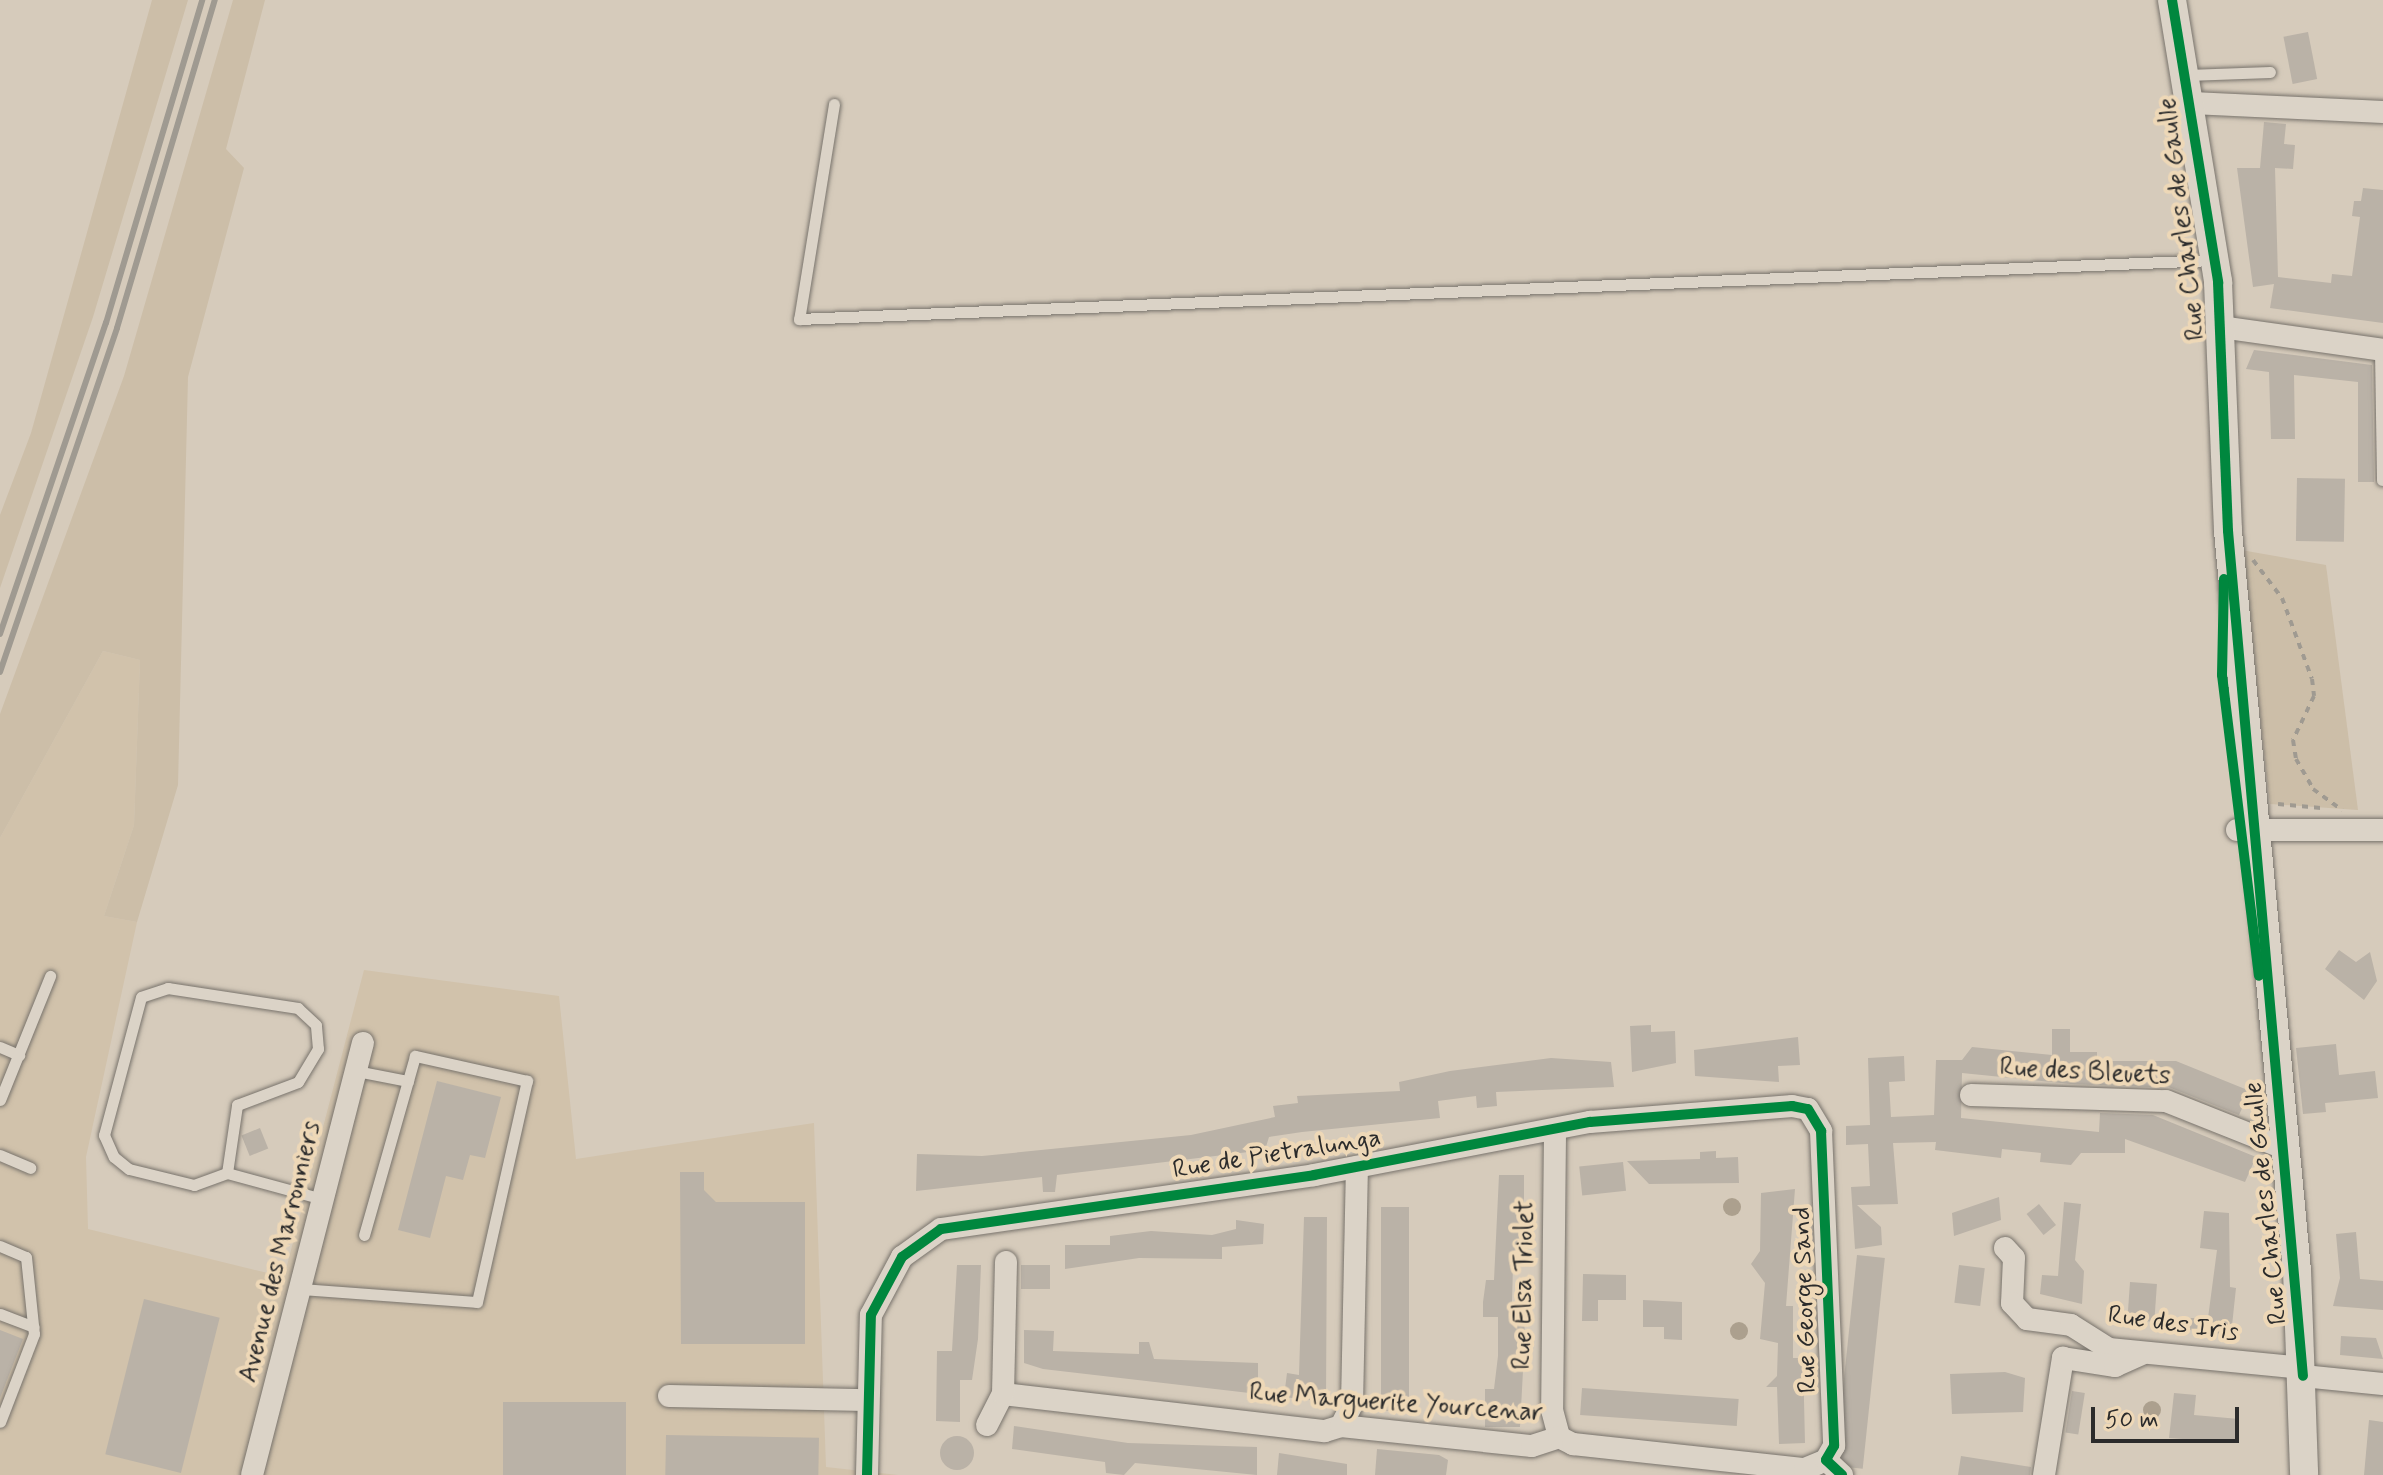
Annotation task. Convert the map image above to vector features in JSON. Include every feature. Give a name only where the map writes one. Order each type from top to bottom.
[{"type":"street","name":"Rue Charles de Gaulle","points":[[2172,0],[2192,103],[2216,260],[2228,531],[2221,659],[2246,830],[2284,1148],[2303,1372],[2304,1475]]},
{"type":"street","points":[[2192,103],[2383,112]]},
{"type":"street","points":[[2220,327],[2382,350]]},
{"type":"street","points":[[2246,830],[2380,830]]},
{"type":"street","name":"Avenue des Marronniers","points":[[252,1475],[363,1043]]},
{"type":"street","name":"Rue des Bleuets","points":[[1971,1095],[2166,1101],[2284,1148]]},
{"type":"street","name":"Rue de Pietralunga","points":[[867,1475],[867,1400],[876,1301],[902,1257],[941,1229],[1357,1167],[1529,1132],[1555,1134],[1590,1122],[1771,1107],[1814,1115]]},
{"type":"street","name":"Rue George Sand","points":[[1814,1115],[1821,1131],[1834,1468]]},
{"type":"street","name":"Rue Elsa Triolet","points":[[1555,1134],[1552,1410],[1559,1437]]},
{"type":"street","points":[[1341,1426],[1352,1404],[1357,1167]]},
{"type":"street","name":"Rue des Iris","points":[[2005,1248],[2014,1258],[2012,1303],[2021,1316],[2071,1325],[2109,1349],[2383,1384]]},
{"type":"street","points":[[987,1425],[1003,1394],[1006,1262]]},
{"type":"street","points":[[2044,1475],[2063,1358],[2115,1366],[2143,1354]]},
{"type":"street","name":"Rue Marguerite Yourcenar","points":[[1003,1394],[1325,1431],[1341,1426],[1532,1446],[1559,1437],[1573,1444],[1774,1466],[1834,1468]]},
{"type":"street","points":[[669,1396],[867,1400]]},
{"type":"lane","points":[[2187,75],[2270,72]]},
{"type":"lane","points":[[834,104],[799,319],[2216,260]]},
{"type":"lane","points":[[2382,350],[2382,480]]},
{"type":"lane","points":[[0,1100],[50,976]]},
{"type":"lane","points":[[227,1173],[228,1129],[237,1105],[298,1082],[313,1065],[316,1025],[284,1005],[168,988],[141,997],[104,1135],[114,1157],[129,1169],[194,1185],[227,1173],[323,1199]]},
{"type":"lane","points":[[0,1047],[19,1055]]},
{"type":"lane","points":[[300,1289],[477,1302],[527,1081],[415,1056],[364,1235]]},
{"type":"lane","points":[[356,1071],[408,1081]]},
{"type":"lane","points":[[0,1155],[30,1168]]},
{"type":"lane","points":[[0,1246],[26,1257],[34,1327],[0,1422]]},
{"type":"lane","points":[[0,1314],[34,1327]]},
{"type":"path","points":[[2228,531],[2282,598],[2312,679],[2314,696],[2293,740],[2302,774],[2325,800],[2380,830]]},
{"type":"shaded area","points":[[152,0],[188,0],[93,317],[0,588],[0,515],[31,433]]},
{"type":"shaded area","points":[[233,0],[265,0],[226,149],[244,168],[188,377],[178,785],[137,922],[104,916],[134,825],[140,660],[103,651],[0,838],[0,714],[124,376]]},
{"type":"shaded area","points":[[2241,550],[2326,565],[2358,810],[2270,804]]},
{"type":"shaded area","points":[[103,651],[140,660],[134,825],[104,916],[137,922],[86,1157],[88,1229],[284,1277],[364,970],[559,996],[576,1159],[814,1123],[826,1467],[898,1475],[0,1475],[0,838]]},
{"type":"shaded area","points":[[1732,1198],[1741,1207],[1732,1216],[1723,1207]]},
{"type":"shaded area","points":[[1739,1322],[1748,1331],[1739,1340],[1730,1331]]},
{"type":"shaded area","points":[[2148,1401],[2156,1401],[2161,1410],[2159,1417],[2148,1419],[2143,1414],[2143,1406]]},
{"type":"building","points":[[2308,32],[2317,79],[2293,84],[2283,37]]},
{"type":"building","points":[[2264,122],[2286,124],[2284,144],[2295,145],[2293,169],[2275,168],[2278,277],[2331,283],[2332,274],[2352,276],[2360,217],[2352,216],[2354,201],[2361,201],[2363,188],[2383,190],[2383,323],[2270,308],[2274,284],[2253,287],[2237,168],[2260,168]]},
{"type":"building","points":[[2254,350],[2372,365],[2374,482],[2358,482],[2358,382],[2294,375],[2295,439],[2271,439],[2269,372],[2246,369]]},
{"type":"building","points":[[2297,478],[2345,479],[2344,542],[2296,541]]},
{"type":"building","points":[[2339,950],[2356,962],[2370,952],[2377,981],[2364,1000],[2325,969]]},
{"type":"building","points":[[1651,1025],[1651,1032],[1675,1031],[1676,1063],[1632,1072],[1630,1026]]},
{"type":"building","points":[[2052,1029],[2070,1029],[2070,1052],[2097,1052],[2097,1061],[2176,1061],[2250,1091],[2239,1115],[2151,1080],[2151,1087],[2071,1084],[1962,1073],[1961,1118],[2099,1132],[2100,1113],[2153,1115],[2256,1157],[2245,1182],[2125,1139],[2125,1153],[2081,1153],[2071,1165],[2040,1162],[2041,1153],[2002,1149],[2001,1158],[1935,1150],[1936,1142],[1893,1143],[1898,1204],[1857,1205],[1881,1227],[1882,1245],[1855,1249],[1851,1187],[1870,1186],[1868,1144],[1846,1145],[1846,1126],[1870,1125],[1868,1058],[1904,1056],[1905,1081],[1889,1082],[1891,1117],[1934,1115],[1936,1060],[1962,1060],[1972,1047],[2052,1055]]},
{"type":"building","points":[[1798,1037],[1800,1065],[1778,1066],[1779,1082],[1695,1076],[1694,1050]]},
{"type":"building","points":[[2336,1044],[2339,1075],[2375,1071],[2378,1098],[2325,1103],[2326,1112],[2303,1114],[2296,1048]]},
{"type":"building","points":[[1551,1058],[1611,1062],[1614,1087],[1496,1092],[1497,1106],[1477,1108],[1476,1096],[1438,1101],[1440,1118],[1302,1132],[1269,1137],[1265,1150],[1057,1175],[1055,1192],[1043,1192],[1042,1177],[916,1191],[917,1154],[982,1156],[1191,1135],[1275,1117],[1273,1106],[1298,1103],[1297,1096],[1400,1091],[1399,1082],[1450,1071]]},
{"type":"building","points":[[437,1081],[501,1097],[485,1158],[470,1155],[463,1180],[446,1176],[430,1238],[398,1230]]},
{"type":"building","points":[[260,1128],[268,1148],[250,1156],[241,1135]]},
{"type":"building","points":[[1716,1151],[1716,1158],[1738,1157],[1739,1183],[1649,1184],[1627,1161],[1700,1159],[1700,1152]]},
{"type":"building","points":[[1623,1162],[1626,1191],[1582,1195],[1579,1167]]},
{"type":"building","points":[[680,1172],[704,1172],[704,1190],[716,1202],[805,1202],[805,1344],[681,1344]]},
{"type":"building","points":[[1499,1175],[1524,1175],[1524,1265],[1513,1265],[1512,1302],[1522,1302],[1525,1333],[1520,1427],[1485,1427],[1485,1389],[1494,1389],[1498,1356],[1498,1317],[1483,1317],[1483,1302],[1486,1280],[1494,1280]]},
{"type":"building","points":[[1795,1189],[1786,1306],[1793,1306],[1793,1358],[1803,1358],[1805,1443],[1779,1444],[1777,1387],[1766,1387],[1777,1376],[1778,1343],[1760,1339],[1765,1283],[1751,1264],[1760,1251],[1761,1193]]},
{"type":"building","points":[[1999,1197],[2001,1220],[1954,1236],[1952,1213]]},
{"type":"building","points":[[2064,1202],[2081,1204],[2075,1260],[2084,1271],[2082,1304],[2040,1294],[2042,1275],[2058,1276]]},
{"type":"building","points":[[2039,1204],[2056,1225],[2044,1235],[2027,1214]]},
{"type":"building","points":[[1381,1207],[1409,1207],[1409,1411],[1381,1411]]},
{"type":"building","points":[[2204,1211],[2229,1213],[2230,1287],[2236,1288],[2231,1335],[2173,1328],[2174,1318],[2208,1318],[2217,1250],[2200,1248]]},
{"type":"building","points":[[1304,1217],[1327,1217],[1326,1402],[1284,1397],[1287,1373],[1299,1375]]},
{"type":"building","points":[[1236,1220],[1264,1224],[1263,1244],[1222,1247],[1222,1259],[1139,1258],[1065,1269],[1065,1245],[1110,1245],[1110,1236],[1151,1231],[1212,1235],[1236,1229]]},
{"type":"building","points":[[2356,1232],[2360,1279],[2383,1281],[2383,1310],[2333,1306],[2340,1278],[2336,1234]]},
{"type":"building","points":[[1857,1255],[1885,1258],[1863,1469],[1835,1466]]},
{"type":"building","points":[[957,1265],[981,1265],[978,1339],[972,1380],[960,1380],[960,1422],[936,1421],[937,1351],[952,1351]]},
{"type":"building","points":[[1021,1265],[1050,1265],[1050,1289],[1021,1289]]},
{"type":"building","points":[[1959,1265],[1985,1268],[1980,1306],[1954,1303]]},
{"type":"building","points":[[1583,1274],[1626,1275],[1626,1300],[1598,1300],[1598,1321],[1582,1321]]},
{"type":"building","points":[[2130,1282],[2157,1284],[2154,1322],[2127,1320]]},
{"type":"building","points":[[144,1299],[220,1318],[181,1473],[105,1454]]},
{"type":"building","points":[[1643,1300],[1682,1302],[1682,1340],[1664,1339],[1664,1327],[1643,1327]]},
{"type":"building","points":[[0,1330],[23,1339],[0,1398]]},
{"type":"building","points":[[1024,1330],[1054,1331],[1053,1351],[1139,1354],[1139,1342],[1149,1342],[1154,1359],[1258,1363],[1258,1394],[1043,1369],[1024,1363]]},
{"type":"building","points":[[2341,1336],[2376,1338],[2383,1359],[2340,1355]]},
{"type":"building","points":[[2005,1372],[2025,1378],[2023,1412],[1952,1414],[1950,1374]]},
{"type":"building","points":[[1582,1388],[1739,1399],[1737,1426],[1580,1415]]},
{"type":"building","points":[[2072,1391],[2085,1393],[2078,1435],[2065,1432]]},
{"type":"building","points":[[2174,1393],[2196,1395],[2194,1415],[2239,1419],[2236,1443],[2169,1438]]},
{"type":"building","points":[[503,1402],[626,1402],[626,1475],[503,1475]]},
{"type":"building","points":[[2369,1420],[2383,1422],[2383,1475],[2364,1475]]},
{"type":"building","points":[[1014,1426],[1128,1443],[1257,1447],[1257,1475],[1135,1463],[1124,1475],[1106,1473],[1105,1462],[1012,1449]]},
{"type":"building","points":[[666,1435],[819,1438],[818,1475],[665,1475]]},
{"type":"building","points":[[957,1436],[969,1441],[974,1453],[969,1465],[957,1470],[945,1465],[940,1453],[945,1441]]},
{"type":"building","points":[[1377,1449],[1439,1455],[1448,1460],[1446,1475],[1375,1475]]},
{"type":"building","points":[[1279,1453],[1347,1464],[1347,1475],[1277,1475]]},
{"type":"building","points":[[1961,1456],[2031,1467],[2030,1475],[1958,1475]]},
{"type":"railway","points":[[0,634],[106,323],[202,0]]},
{"type":"railway","points":[[0,672],[117,328],[215,0]]},
{"type":"cycle path","points":[[2172,0],[2218,282],[2228,531],[2303,1376]]},
{"type":"cycle path","points":[[2224,579],[2222,675],[2259,976]]},
{"type":"cycle path","points":[[867,1475],[871,1315],[902,1257],[941,1229],[1314,1175],[1590,1122],[1792,1106],[1808,1109],[1821,1131],[1834,1446],[1826,1460],[1842,1475]]}]
